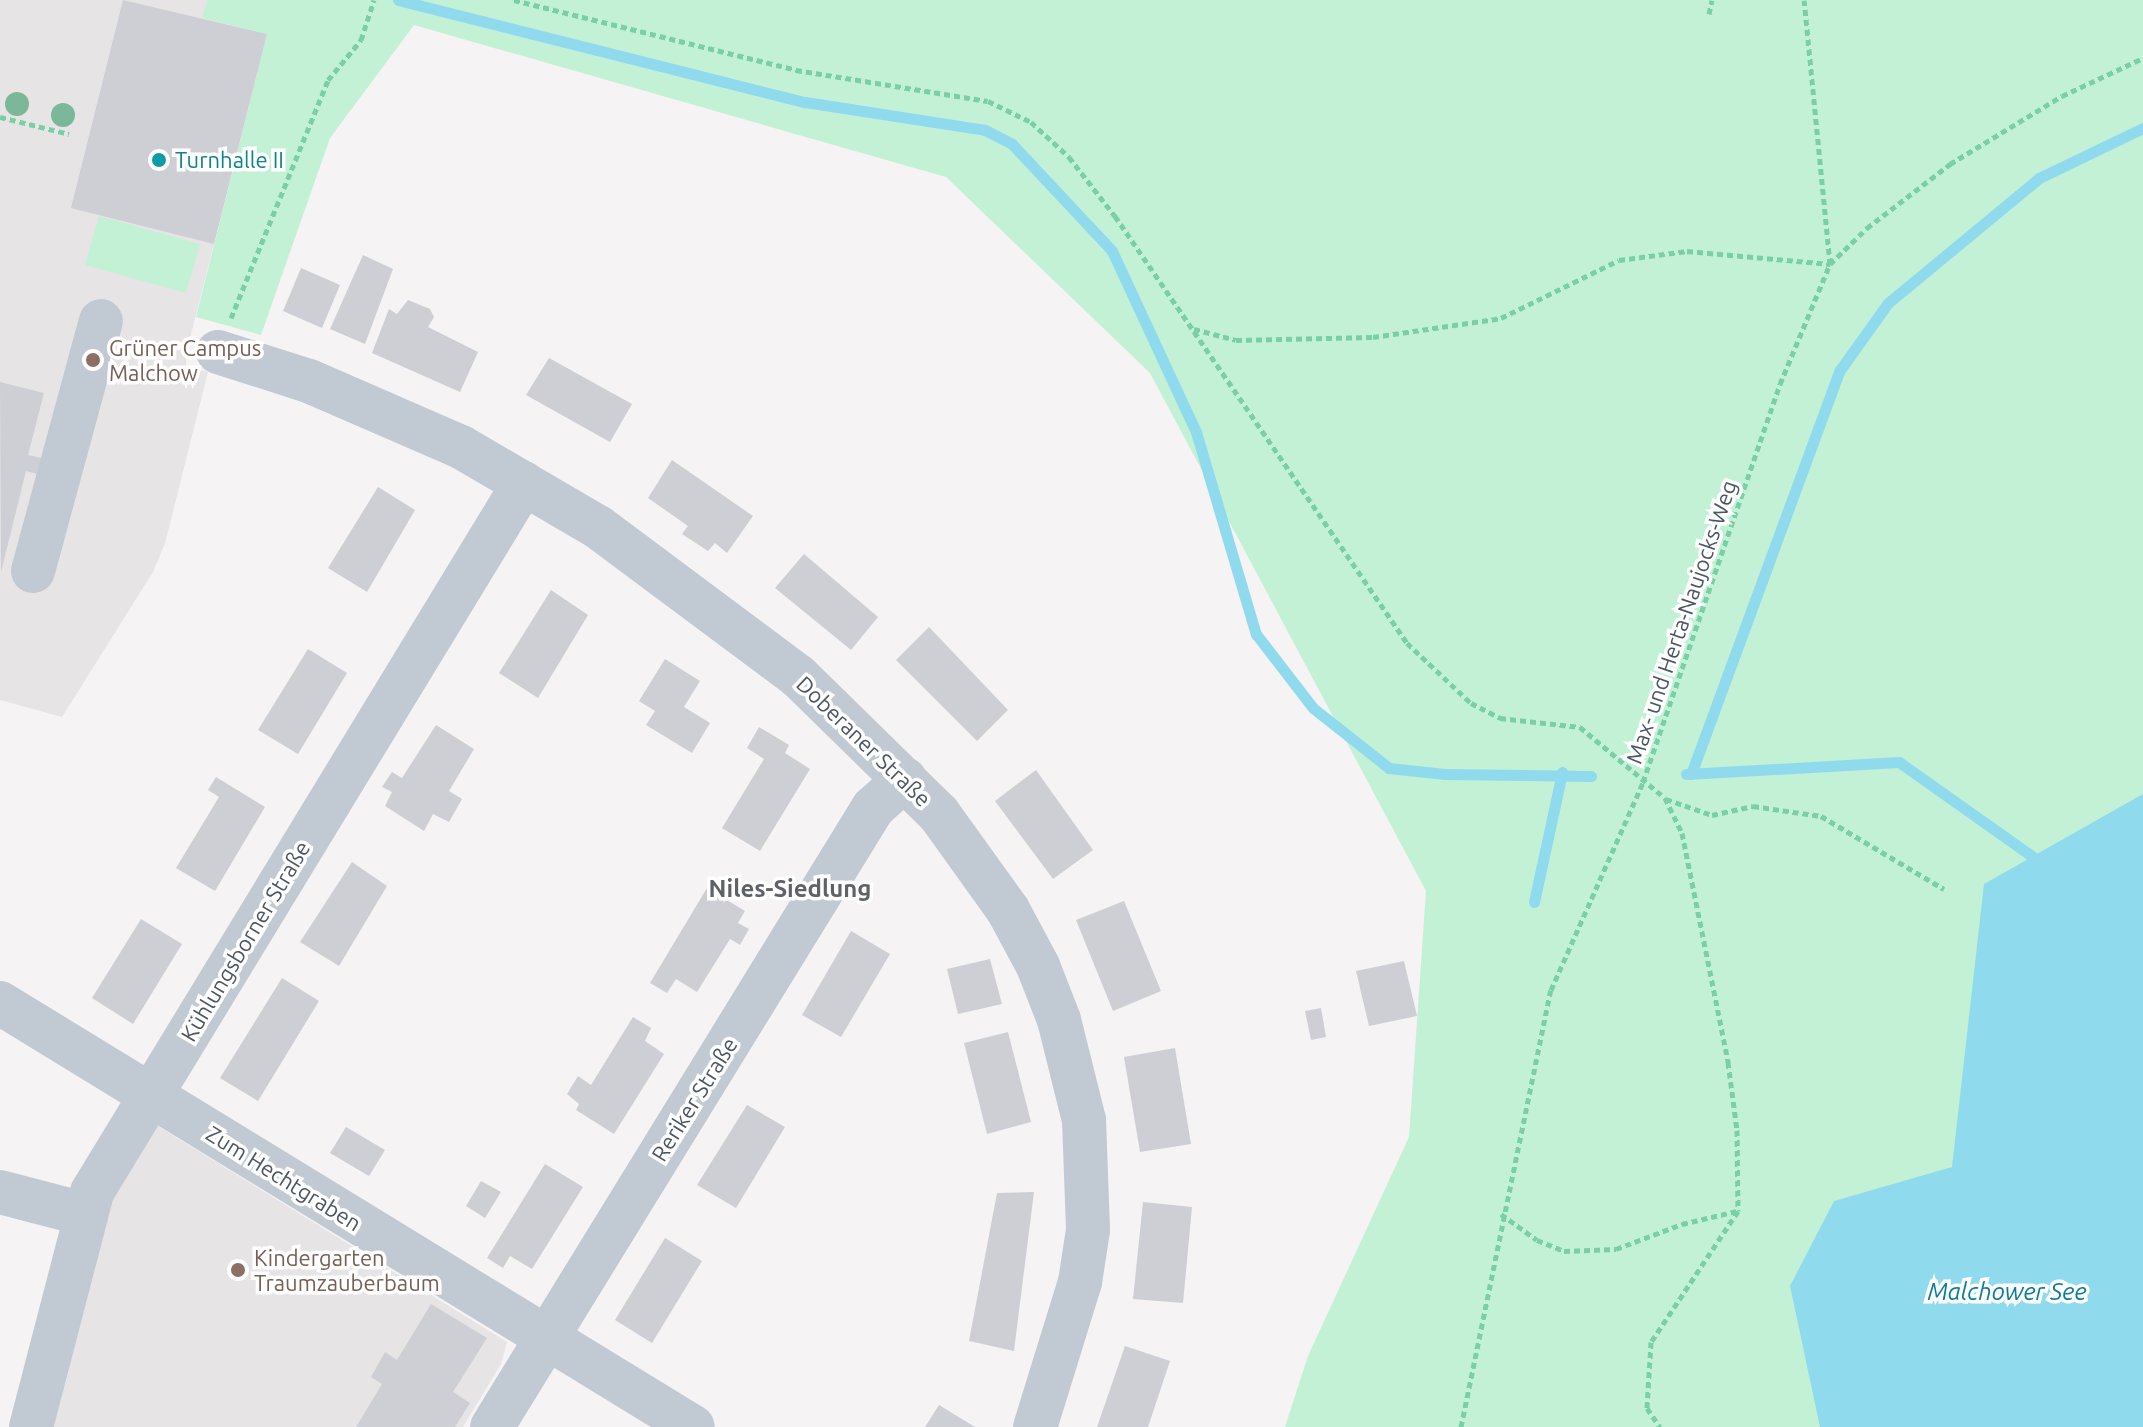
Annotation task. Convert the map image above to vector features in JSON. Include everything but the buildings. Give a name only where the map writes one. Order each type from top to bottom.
[{"type":"street","points":[[33,571],[101,321]]},
{"type":"street","name":"Doberaner Straße","points":[[218,352],[384,412],[524,483],[598,527],[798,676],[905,779],[978,866],[1038,966],[1059,1020],[1084,1120],[1088,1230],[1080,1282],[1035,1427]]},
{"type":"street","name":"Kühlungsborner Straße","points":[[31,1427],[84,1214],[150,1096],[524,483]]},
{"type":"street","name":"Reriker Straße","points":[[492,1427],[873,808],[905,779]]},
{"type":"street","name":"Zum Hechtgraben","points":[[0,1003],[693,1427]]},
{"type":"street","points":[[0,1192],[84,1214]]},
{"type":"path","points":[[218,352],[328,80],[361,40],[374,0]]},
{"type":"path","points":[[514,0],[796,70],[999,106],[1031,122],[1069,157],[1193,329],[1407,643],[1471,703],[1500,718],[1580,727],[1643,782],[1551,990],[1501,1214],[1461,1427]]},
{"type":"path","points":[[1709,14],[1712,0]]},
{"type":"path","points":[[1193,329],[1236,340],[1373,337],[1501,318],[1619,260],[1687,251],[1830,264],[1804,0]]},
{"type":"path","name":"Max- und Herta-Naujocks-Weg","points":[[1738,1211],[1737,1130],[1728,1062],[1682,833],[1665,798],[1643,782],[1780,384],[1830,264],[1867,228],[1950,164],[2062,96],[2143,58]]},
{"type":"path","points":[[0,117],[69,134]]},
{"type":"path","points":[[1665,798],[1712,815],[1753,806],[1821,816],[1944,889]]},
{"type":"path","points":[[1501,1214],[1537,1240],[1564,1251],[1616,1249],[1682,1224],[1738,1211]]},
{"type":"path","points":[[1660,1427],[1647,1408],[1651,1342],[1738,1211]]},
{"type":"shaded area","name":"Grüner Campus Malchow","points":[[0,0],[207,0],[203,18],[267,34],[186,354],[186,367],[208,372],[165,543],[153,572],[62,717],[0,700]]},
{"type":"shaded area","name":"Kindergarten Traumzauberbaum","points":[[153,1123],[507,1342],[501,1364],[463,1427],[46,1427],[102,1199]]},
{"type":"green space","points":[[207,0],[2143,0],[2143,1427],[1285,1427],[1308,1356],[1409,1137],[1426,891],[1150,373],[946,177],[414,25],[330,138],[261,335],[196,317],[267,34],[202,18]]},
{"type":"green space","points":[[99,216],[200,244],[186,293],[85,265]]},
{"type":"water","name":"Malchower See","points":[[2143,794],[2143,1427],[1820,1427],[1790,1286],[1834,1201],[1952,1167],[1984,884]]},
{"type":"waterway","points":[[398,0],[805,102],[985,130],[1012,144],[1112,251],[1196,432],[1256,634],[1313,708],[1389,768],[1445,774],[1591,776]]},
{"type":"waterway","points":[[1691,774],[1840,370],[1888,303],[2039,178],[2143,128]]},
{"type":"waterway","points":[[1686,774],[1899,762],[2043,864]]},
{"type":"waterway","name":"Zum Hechtgraben","points":[[1534,902],[1562,772]]},
{"type":"place","name":"Turnhalle II","points":[[159,160]]},
{"type":"place","name":"Grüner Campus Malchow","points":[[93,360]]},
{"type":"place","name":"Kindergarten Traumzauberbaum","points":[[238,1270]]},
{"type":"district","name":"Niles-Siedlung","points":[[790,889]]}]
